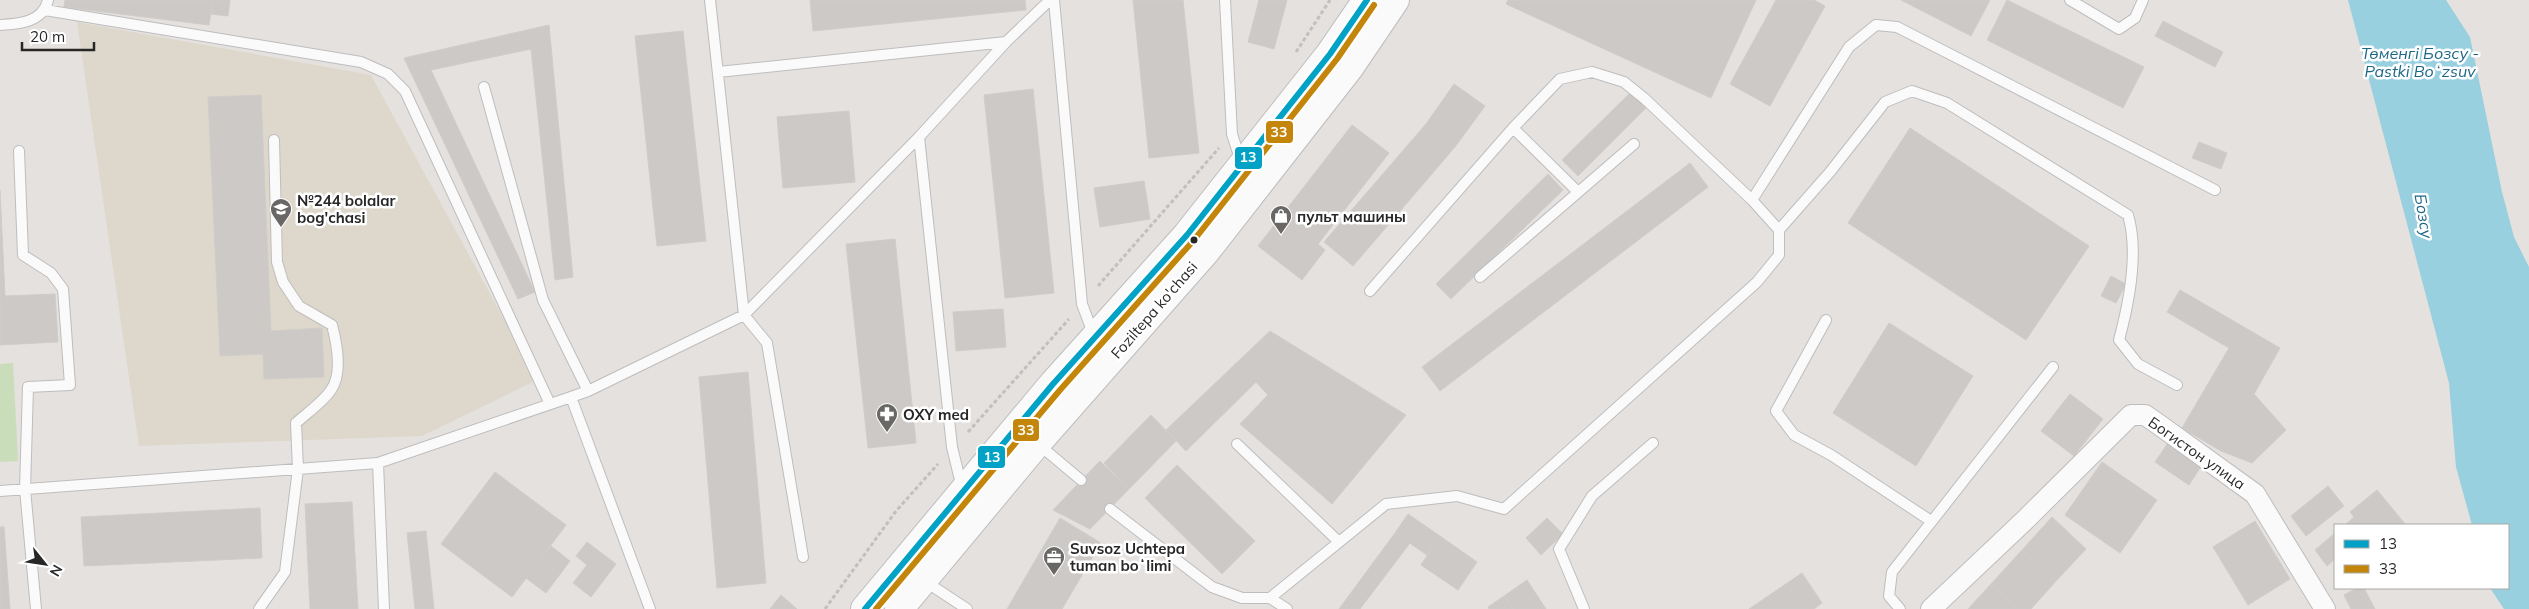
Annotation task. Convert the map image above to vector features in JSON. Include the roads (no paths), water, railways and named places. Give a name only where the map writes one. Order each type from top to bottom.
[{"type":"main road","name":"Foziltepa ko'chasi","points":[[898,609],[922,580],[1028,434],[1094,337],[1187,235],[1330,54],[1367,0]]},
{"type":"main road","name":"Foziltepa ko'chasi","points":[[866,609],[963,491],[1028,434],[1206,251],[1349,68],[1395,0]]},
{"type":"street","name":"Богистон улица","points":[[1931,609],[2024,521],[2131,415],[2145,416],[2158,424],[2255,494],[2325,609]]},
{"type":"lane","points":[[710,0],[744,314],[767,343],[803,557]]},
{"type":"lane","points":[[0,491],[378,463],[588,391],[744,314],[918,136],[1006,42],[1052,0]]},
{"type":"lane","points":[[1052,0],[1082,304],[1094,337]]},
{"type":"lane","points":[[1225,0],[1232,134],[1242,164]]},
{"type":"lane","points":[[2070,0],[2119,29],[2135,18],[2143,0]]},
{"type":"lane","points":[[0,25],[21,24],[34,19],[47,5],[361,62],[388,74],[405,91],[550,404]]},
{"type":"lane","points":[[1752,200],[1849,47],[1876,25],[1897,27],[2215,190]]},
{"type":"lane","points":[[718,72],[1006,42]]},
{"type":"lane","points":[[1370,291],[1513,128],[1560,79],[1592,72],[1624,82],[1638,93],[1752,200],[1779,230]]},
{"type":"lane","points":[[484,87],[543,300],[588,391]]},
{"type":"lane","points":[[1270,598],[1386,504],[1457,496],[1504,509],[1757,282],[1779,255],[1779,230],[1830,172],[1885,102],[1912,91],[1948,103],[2128,216],[2133,233],[2128,308],[2119,340],[2138,364],[2177,385]]},
{"type":"lane","points":[[1513,128],[1578,192]]},
{"type":"lane","points":[[918,136],[952,447],[963,491]]},
{"type":"lane","points":[[259,609],[285,572],[298,469],[296,423],[330,392],[336,382],[337,343],[332,325],[299,306],[283,282],[277,262],[274,140]]},
{"type":"lane","points":[[1480,277],[1634,144]]},
{"type":"lane","points":[[19,151],[23,255],[51,272],[63,289],[70,385],[28,387],[25,489],[36,609]]},
{"type":"lane","points":[[1826,320],[1776,411],[1794,435],[1831,455],[1931,521]]},
{"type":"lane","points":[[1900,609],[1889,596],[1892,572],[2054,367]]},
{"type":"lane","points":[[571,397],[650,609]]},
{"type":"lane","points":[[1028,434],[1081,480]]},
{"type":"lane","points":[[1584,609],[1559,549],[1592,496],[1653,443]]},
{"type":"lane","points":[[1237,444],[1339,542]]},
{"type":"lane","points":[[378,463],[384,609]]},
{"type":"lane","points":[[1110,509],[1212,587],[1242,598],[1270,598],[1287,609]]},
{"type":"lane","points":[[922,580],[967,609]]},
{"type":"water","name":"Төменгі Бозсу - Pastki Boʻzsuv","points":[[2348,0],[2446,0],[2470,37],[2502,192],[2514,237],[2529,267],[2529,609],[2504,609],[2491,589],[2509,589],[2509,524],[2472,524],[2456,467],[2449,383]]},
{"type":"place","name":"№244 bolalar bog'chasi","points":[[281,228]]},
{"type":"place","name":"пульт машины","points":[[1281,235]]},
{"type":"place","name":"OXY med","points":[[887,433]]},
{"type":"place","name":"Suvsoz Uchtepa tuman boʻlimi","points":[[1054,576]]},
{"type":"water label","name":"Бозсу","points":[[2424,216]]}]
